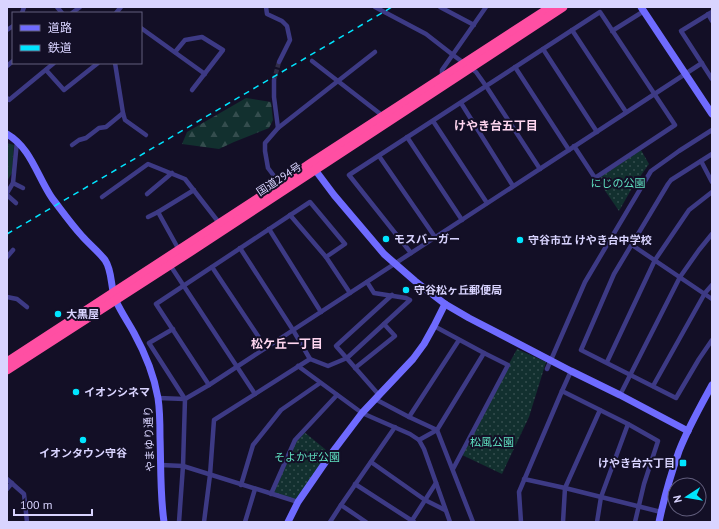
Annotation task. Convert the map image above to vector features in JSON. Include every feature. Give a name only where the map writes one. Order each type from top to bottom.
[{"type":"highway","name":"国道294号","points":[[7,362],[115,296],[170,265],[313,166],[385,120],[551,7]]},
{"type":"highway","name":"国道294号","points":[[385,120],[442,78],[467,65],[563,7]]},
{"type":"highway","name":"国道294号","points":[[7,370],[179,250],[280,184],[313,166]]},
{"type":"street","points":[[74,12],[80,7]]},
{"type":"street","points":[[266,7],[267,14],[282,21],[287,26],[290,40],[279,62]]},
{"type":"street","points":[[375,7],[426,34],[476,72],[540,169]]},
{"type":"street","points":[[440,7],[474,25]]},
{"type":"street","points":[[442,78],[442,70],[486,7]]},
{"type":"street","points":[[612,31],[643,9],[685,74],[711,109]]},
{"type":"street","points":[[411,253],[349,175],[600,12],[675,125],[595,178],[574,146]]},
{"type":"street","points":[[712,21],[710,13],[681,31],[712,79]]},
{"type":"street","points":[[142,29],[205,74]]},
{"type":"street","points":[[572,30],[626,112]]},
{"type":"street","points":[[175,52],[185,40],[202,37],[223,50],[192,90]]},
{"type":"street","points":[[543,49],[597,132]]},
{"type":"street","points":[[280,184],[268,168],[265,143],[278,128],[375,52]]},
{"type":"street","points":[[312,61],[385,120]]},
{"type":"street","points":[[158,398],[185,399],[210,385],[702,63]]},
{"type":"street","points":[[7,98],[9,100],[53,64]]},
{"type":"street","points":[[46,70],[64,90],[97,64]]},
{"type":"street","points":[[115,64],[125,120],[146,135]]},
{"type":"street","points":[[515,67],[569,150]]},
{"type":"street","points":[[274,80],[274,97],[278,128]]},
{"type":"street","points":[[460,103],[513,186]]},
{"type":"street","points":[[72,145],[86,138],[99,128],[106,127],[123,113]]},
{"type":"street","points":[[433,120],[487,203]]},
{"type":"street","points":[[547,369],[584,282],[651,171],[712,130]]},
{"type":"street","name":"やまゆり通り","points":[[7,134],[21,145],[30,157],[44,185],[57,204],[82,236],[105,261],[108,267],[115,296],[146,356],[153,376],[160,414],[162,504],[164,522]]},
{"type":"street","points":[[407,137],[462,220]]},
{"type":"street","points":[[16,203],[7,194],[13,183],[17,141]]},
{"type":"street","points":[[712,154],[668,184],[614,274],[581,350],[676,398],[712,340]]},
{"type":"street","points":[[379,156],[435,238]]},
{"type":"street","points":[[701,161],[712,182]]},
{"type":"street","points":[[102,197],[148,164],[185,179],[220,224]]},
{"type":"street","points":[[313,166],[334,195],[369,238],[394,264],[445,304],[469,318],[688,431]]},
{"type":"street","points":[[147,194],[172,173]]},
{"type":"street","points":[[13,183],[22,188]]},
{"type":"street","points":[[148,217],[194,190]]},
{"type":"street","points":[[607,362],[654,260],[689,210],[712,192]]},
{"type":"street","points":[[210,385],[156,304],[310,202],[345,244],[326,257]]},
{"type":"street","points":[[158,212],[179,250]]},
{"type":"street","points":[[290,215],[326,257],[350,293]]},
{"type":"street","points":[[269,229],[321,312]]},
{"type":"street","points":[[620,395],[680,277],[712,234]]},
{"type":"street","points":[[632,245],[712,299]]},
{"type":"street","points":[[240,248],[310,359],[328,366],[346,358],[410,300],[392,295],[374,293],[367,282]]},
{"type":"street","points":[[7,257],[13,250]]},
{"type":"street","points":[[170,265],[255,394]]},
{"type":"street","points":[[212,266],[266,348]]},
{"type":"street","points":[[653,386],[705,293],[712,285]]},
{"type":"street","points":[[392,295],[336,346],[377,397],[409,416],[437,430],[473,522]]},
{"type":"street","points":[[7,297],[17,300],[27,307]]},
{"type":"street","points":[[288,522],[298,502],[331,454],[362,413],[413,359],[424,344],[445,304]]},
{"type":"street","points":[[355,368],[395,336],[384,324]]},
{"type":"street","points":[[434,326],[508,365],[453,469]]},
{"type":"street","points":[[173,329],[149,342],[185,399],[183,466],[179,522]]},
{"type":"street","points":[[409,416],[459,340]]},
{"type":"street","points":[[419,440],[437,430],[484,353]]},
{"type":"street","points":[[204,522],[210,475],[214,420],[310,359]]},
{"type":"street","points":[[298,366],[362,413],[410,434],[419,440],[424,449],[450,522]]},
{"type":"street","points":[[521,522],[519,492],[571,371]]},
{"type":"street","points":[[241,484],[253,445],[281,410],[320,383]]},
{"type":"street","points":[[659,522],[675,463],[688,431],[712,385]]},
{"type":"street","points":[[562,391],[628,424],[658,441],[638,506],[635,522]]},
{"type":"street","points":[[271,494],[295,440],[338,396]]},
{"type":"street","points":[[563,522],[565,488],[600,410]]},
{"type":"street","points":[[597,522],[601,497],[628,424]]},
{"type":"street","points":[[330,522],[395,427]]},
{"type":"street","points":[[371,462],[425,500],[445,510]]},
{"type":"street","points":[[161,465],[183,466],[298,502]]},
{"type":"street","points":[[7,479],[24,494],[27,522]]},
{"type":"street","points":[[524,479],[661,512]]},
{"type":"street","points":[[7,489],[12,483]]},
{"type":"street","points":[[355,484],[412,521],[436,483]]},
{"type":"street","points":[[245,522],[255,489]]},
{"type":"street","points":[[341,505],[366,522]]},
{"type":"green space","points":[[246,98],[271,102],[273,120],[269,128],[219,149],[182,144],[187,132]]},
{"type":"green space","points":[[7,143],[14,145],[12,173],[7,181]]},
{"type":"green space","name":"にじの公園","points":[[641,150],[649,164],[632,188],[619,211],[597,179]]},
{"type":"green space","name":"松風公園","points":[[517,349],[546,362],[529,417],[502,474],[460,454]]},
{"type":"green space","name":"そよかぜ公園","points":[[303,431],[331,454],[298,502],[271,494],[295,440]]},
{"type":"tunnel","points":[[274,80],[279,62]]},
{"type":"railway","points":[[7,234],[392,7]]},
{"type":"place","name":"モスバーガー","points":[[386,239]]},
{"type":"place","name":"守谷市立 けやき台中学校","points":[[520,240]]},
{"type":"place","name":"守谷松ヶ丘郵便局","points":[[406,290]]},
{"type":"place","name":"大黒屋","points":[[58,314]]},
{"type":"place","name":"イオンシネマ","points":[[76,392]]},
{"type":"place","name":"イオンタウン守谷","points":[[83,440]]},
{"type":"place","name":"けやき台六丁目","points":[[683,463]]},
{"type":"district","name":"けやき台五丁目","points":[[496,125]]},
{"type":"district","name":"松ケ丘一丁目","points":[[287,343]]}]
